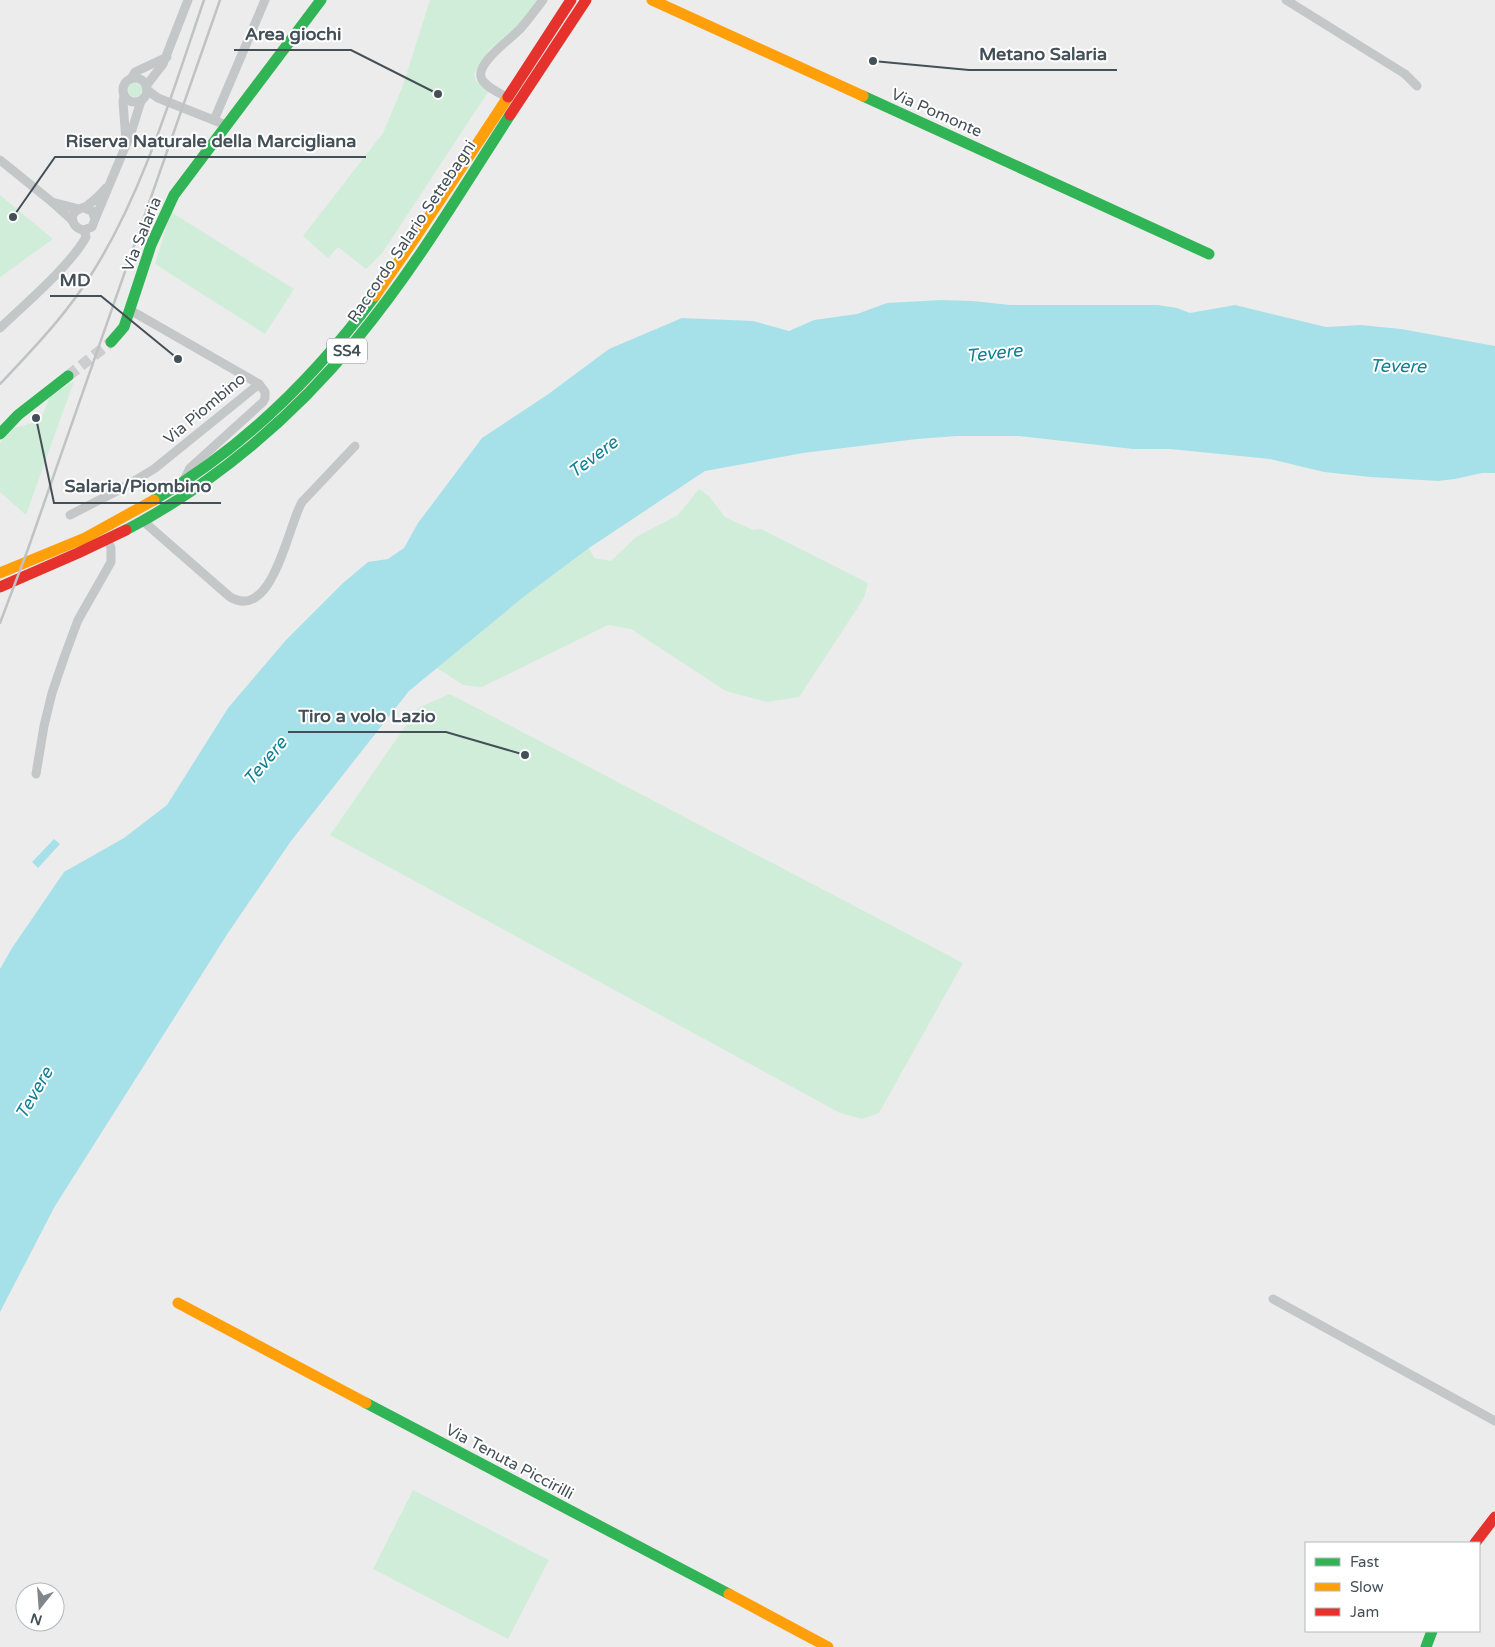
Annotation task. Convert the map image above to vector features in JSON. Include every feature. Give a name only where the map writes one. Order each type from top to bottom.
[{"type":"street","points":[[0,160],[52,202],[77,228],[84,230],[92,227],[126,141],[131,133],[144,94],[167,56],[188,0]]},
{"type":"street","points":[[214,120],[265,0]]},
{"type":"street","name":"Via Salaria","points":[[111,342],[123,329],[151,245],[170,202],[321,0]]},
{"type":"street","points":[[508,98],[483,82],[480,76],[481,70],[488,58],[522,27],[543,0]]},
{"type":"street","name":"Raccordo Salario Settebagni","points":[[0,574],[89,537],[154,501],[182,483],[248,432],[306,379],[354,324],[399,263],[571,0]]},
{"type":"street","name":"Raccordo Salario Settebagni","points":[[0,587],[74,556],[143,521],[232,461],[296,405],[340,360],[404,277],[586,0]]},
{"type":"street","name":"Via Pomonte","points":[[652,0],[1209,254]]},
{"type":"street","points":[[1286,0],[1405,74],[1417,86]]},
{"type":"street","points":[[126,141],[123,102],[124,87],[136,72],[167,56]]},
{"type":"street","points":[[132,79],[142,80],[144,94]]},
{"type":"street","points":[[144,94],[226,125]]},
{"type":"street","points":[[124,95],[129,101],[133,102],[144,94]]},
{"type":"street","points":[[73,222],[74,214],[94,201],[108,186]]},
{"type":"street","points":[[52,202],[92,211],[95,219]]},
{"type":"street","points":[[0,328],[55,275],[79,247],[86,237],[84,230]]},
{"type":"street","name":"Via Piombino","points":[[70,515],[117,491],[154,469],[259,384],[130,310]]},
{"type":"street","points":[[0,434],[18,415],[68,376]]},
{"type":"street","points":[[182,483],[190,468],[263,402],[266,392],[259,384]]},
{"type":"street","points":[[143,521],[230,597],[240,601],[250,600],[260,594],[265,588],[284,554],[302,502],[355,446]]},
{"type":"street","points":[[36,774],[52,693],[65,655],[78,620],[111,562],[111,548],[108,540]]},
{"type":"street","points":[[1273,1299],[1495,1421]]},
{"type":"street","name":"Via Tenuta Piccirilli","points":[[178,1303],[828,1647]]},
{"type":"street","points":[[1476,1542],[1495,1517]]},
{"type":"street","points":[[1426,1647],[1432,1632]]},
{"type":"green space","points":[[430,0],[539,0],[519,24],[489,50],[474,74],[476,81],[490,89],[383,252],[366,269],[338,247],[328,258],[303,236],[383,133],[402,88]]},
{"type":"green space","points":[[135,83],[140,85],[142,90],[140,95],[135,97],[130,95],[128,90],[130,85]]},
{"type":"green space","points":[[0,195],[53,239],[0,277]]},
{"type":"green space","points":[[171,212],[294,289],[265,334],[155,264]]},
{"type":"green space","points":[[74,381],[26,515],[0,492],[0,443],[11,429],[36,422],[42,416],[50,396]]},
{"type":"green space","points":[[699,489],[708,495],[725,517],[753,530],[761,529],[868,583],[864,598],[799,697],[767,702],[726,691],[631,629],[608,625],[482,687],[463,685],[437,668],[526,595],[589,548],[594,558],[611,561],[636,537],[678,515]]},
{"type":"green space","points":[[450,694],[963,963],[879,1113],[862,1119],[840,1113],[330,835],[418,708]]},
{"type":"green space","points":[[413,1490],[549,1560],[508,1639],[373,1569]]},
{"type":"water","name":"Tevere","points":[[941,300],[1010,305],[1158,305],[1177,308],[1190,313],[1235,305],[1326,327],[1361,325],[1401,329],[1495,346],[1495,473],[1482,473],[1438,481],[1370,477],[1324,472],[1270,459],[1170,449],[1133,449],[1019,436],[957,436],[917,439],[803,453],[705,471],[589,548],[526,595],[409,691],[291,841],[228,933],[55,1206],[0,1312],[0,969],[12,948],[64,872],[124,838],[167,805],[228,708],[286,640],[343,583],[368,562],[388,559],[404,548],[418,523],[482,438],[547,395],[609,349],[682,318],[753,321],[789,331],[814,320],[857,314],[887,303]]},
{"type":"water","points":[[54,839],[60,844],[38,868],[32,862]]},
{"type":"tunnel","points":[[68,376],[111,342]]},
{"type":"railway","points":[[0,384],[50,330],[73,301],[112,239],[143,173],[169,104],[204,0]]},
{"type":"railway","points":[[0,623],[28,549],[220,0]]},
{"type":"traffic: fast","points":[[111,342],[124,327],[151,245],[174,195],[321,0]]},
{"type":"traffic: fast","points":[[863,96],[1209,254]]},
{"type":"traffic: fast","points":[[126,530],[159,512],[221,470],[279,422],[332,368],[398,286],[510,115]]},
{"type":"traffic: fast","points":[[154,500],[217,458],[275,409],[328,355],[375,296]]},
{"type":"traffic: fast","points":[[0,434],[18,415],[68,376]]},
{"type":"traffic: fast","points":[[366,1403],[729,1594]]},
{"type":"traffic: fast","points":[[1426,1647],[1432,1632]]},
{"type":"traffic: slow","points":[[652,0],[863,96]]},
{"type":"traffic: slow","points":[[375,296],[508,97]]},
{"type":"traffic: slow","points":[[0,573],[85,538],[154,500]]},
{"type":"traffic: slow","points":[[178,1303],[366,1403]]},
{"type":"traffic: slow","points":[[729,1594],[828,1647]]},
{"type":"traffic: jam","points":[[508,97],[571,0]]},
{"type":"traffic: jam","points":[[510,115],[586,0]]},
{"type":"traffic: jam","points":[[0,587],[126,530]]},
{"type":"traffic: jam","points":[[1476,1542],[1495,1517]]},
{"type":"place","name":"Metano Salaria","points":[[873,61]]},
{"type":"place","name":"Area giochi","points":[[438,94]]},
{"type":"place","name":"Riserva Naturale della Marcigliana","points":[[13,217]]},
{"type":"place","name":"MD","points":[[178,359]]},
{"type":"place","name":"Salaria/Piombino","points":[[36,418]]},
{"type":"place","name":"Tiro a volo Lazio","points":[[525,755]]}]
